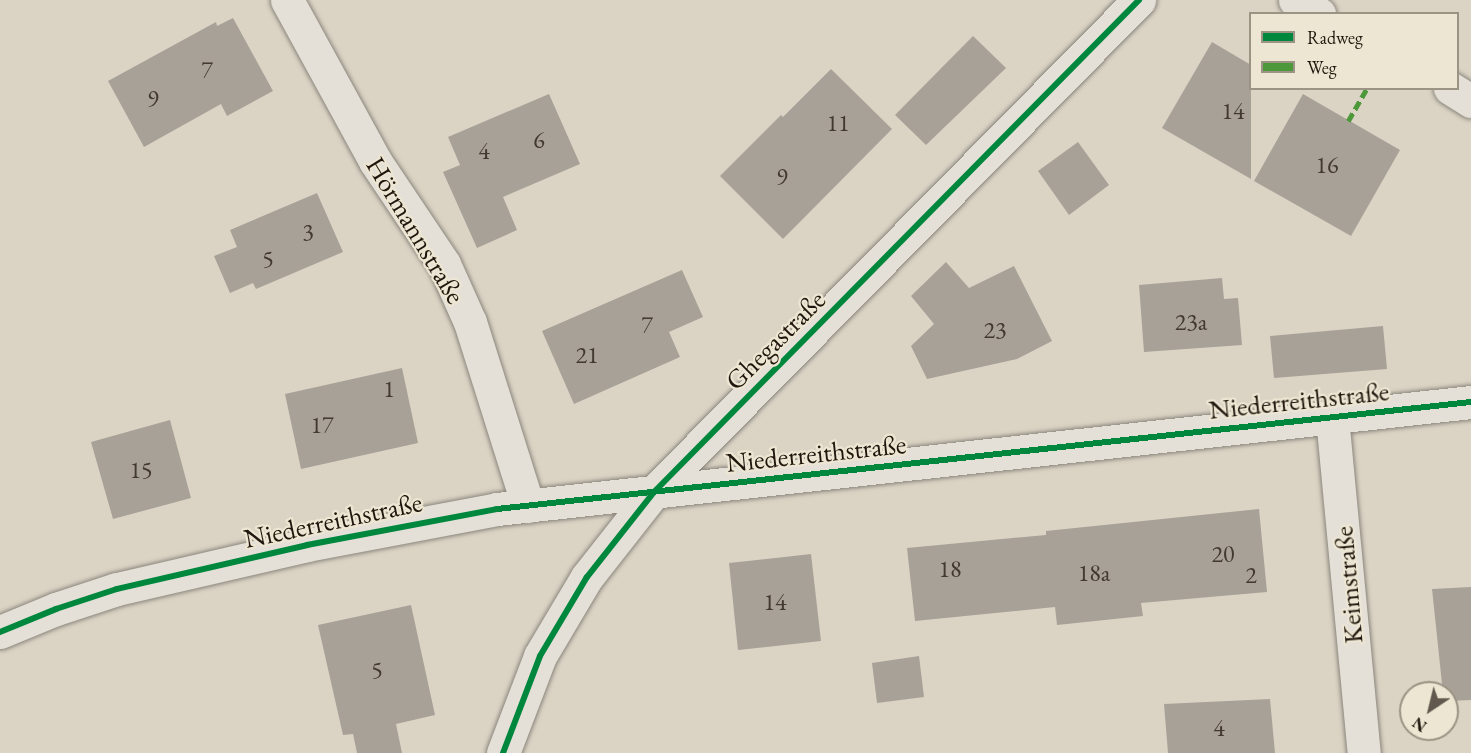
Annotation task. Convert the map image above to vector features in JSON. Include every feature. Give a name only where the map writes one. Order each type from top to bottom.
[{"type":"street","name":"Hörmannstraße","points":[[287,0],[375,161],[444,264],[470,322],[528,506]]},
{"type":"street","name":"Ghegastraße","points":[[502,753],[540,656],[587,577],[654,492],[1139,0]]},
{"type":"street","points":[[1295,0],[1316,12]]},
{"type":"street","points":[[1453,90],[1471,101]]},
{"type":"street","name":"Niederreithstraße","points":[[0,632],[56,609],[117,589],[308,545],[497,509],[1471,402]]},
{"type":"street","name":"Keimstraße","points":[[1332,417],[1364,753]]},
{"type":"building","points":[[233,18],[273,91],[227,116],[221,104],[144,147],[108,81],[216,22],[217,26]]},
{"type":"building","points":[[973,36],[1006,68],[926,145],[895,115]]},
{"type":"building","points":[[1212,42],[1249,64],[1251,179],[1162,128]]},
{"type":"building","points":[[831,69],[892,129],[783,239],[720,176]]},
{"type":"building","points":[[549,94],[580,164],[503,197],[517,230],[477,248],[443,172],[460,165],[448,137]]},
{"type":"building","points":[[1303,94],[1400,150],[1351,236],[1254,181]]},
{"type":"building","points":[[1078,142],[1109,185],[1069,215],[1038,171]]},
{"type":"building","points":[[317,193],[343,252],[256,289],[253,283],[230,293],[214,256],[237,247],[230,230]]},
{"type":"building","points":[[946,262],[969,288],[1014,266],[1052,341],[1017,359],[927,379],[911,346],[934,324],[911,296]]},
{"type":"building","points":[[682,270],[703,317],[669,332],[680,357],[574,404],[542,331]]},
{"type":"building","points":[[1222,278],[1224,299],[1238,298],[1242,345],[1144,352],[1139,285]]},
{"type":"building","points":[[1383,326],[1387,369],[1274,378],[1270,336]]},
{"type":"building","points":[[402,368],[418,443],[301,469],[285,394]]},
{"type":"building","points":[[170,420],[191,498],[113,519],[91,442]]},
{"type":"building","points":[[1259,509],[1267,592],[1141,603],[1143,616],[1057,625],[1055,607],[915,621],[907,548],[1046,535],[1046,531]]},
{"type":"building","points":[[811,554],[821,641],[738,650],[729,563]]},
{"type":"building","points":[[1471,587],[1471,700],[1459,700],[1459,681],[1442,681],[1432,589]]},
{"type":"building","points":[[411,605],[435,715],[396,724],[402,753],[357,753],[353,734],[343,735],[318,625]]},
{"type":"building","points":[[919,656],[924,697],[877,703],[872,663]]},
{"type":"building","points":[[1270,699],[1275,753],[1168,753],[1164,704]]},
{"type":"marked path","points":[[1348,121],[1366,90]]},
{"type":"cycle path","points":[[503,753],[540,656],[587,577],[654,492],[1139,0]]},
{"type":"cycle path","points":[[0,632],[56,609],[117,589],[307,545],[497,509],[1471,402]]}]
